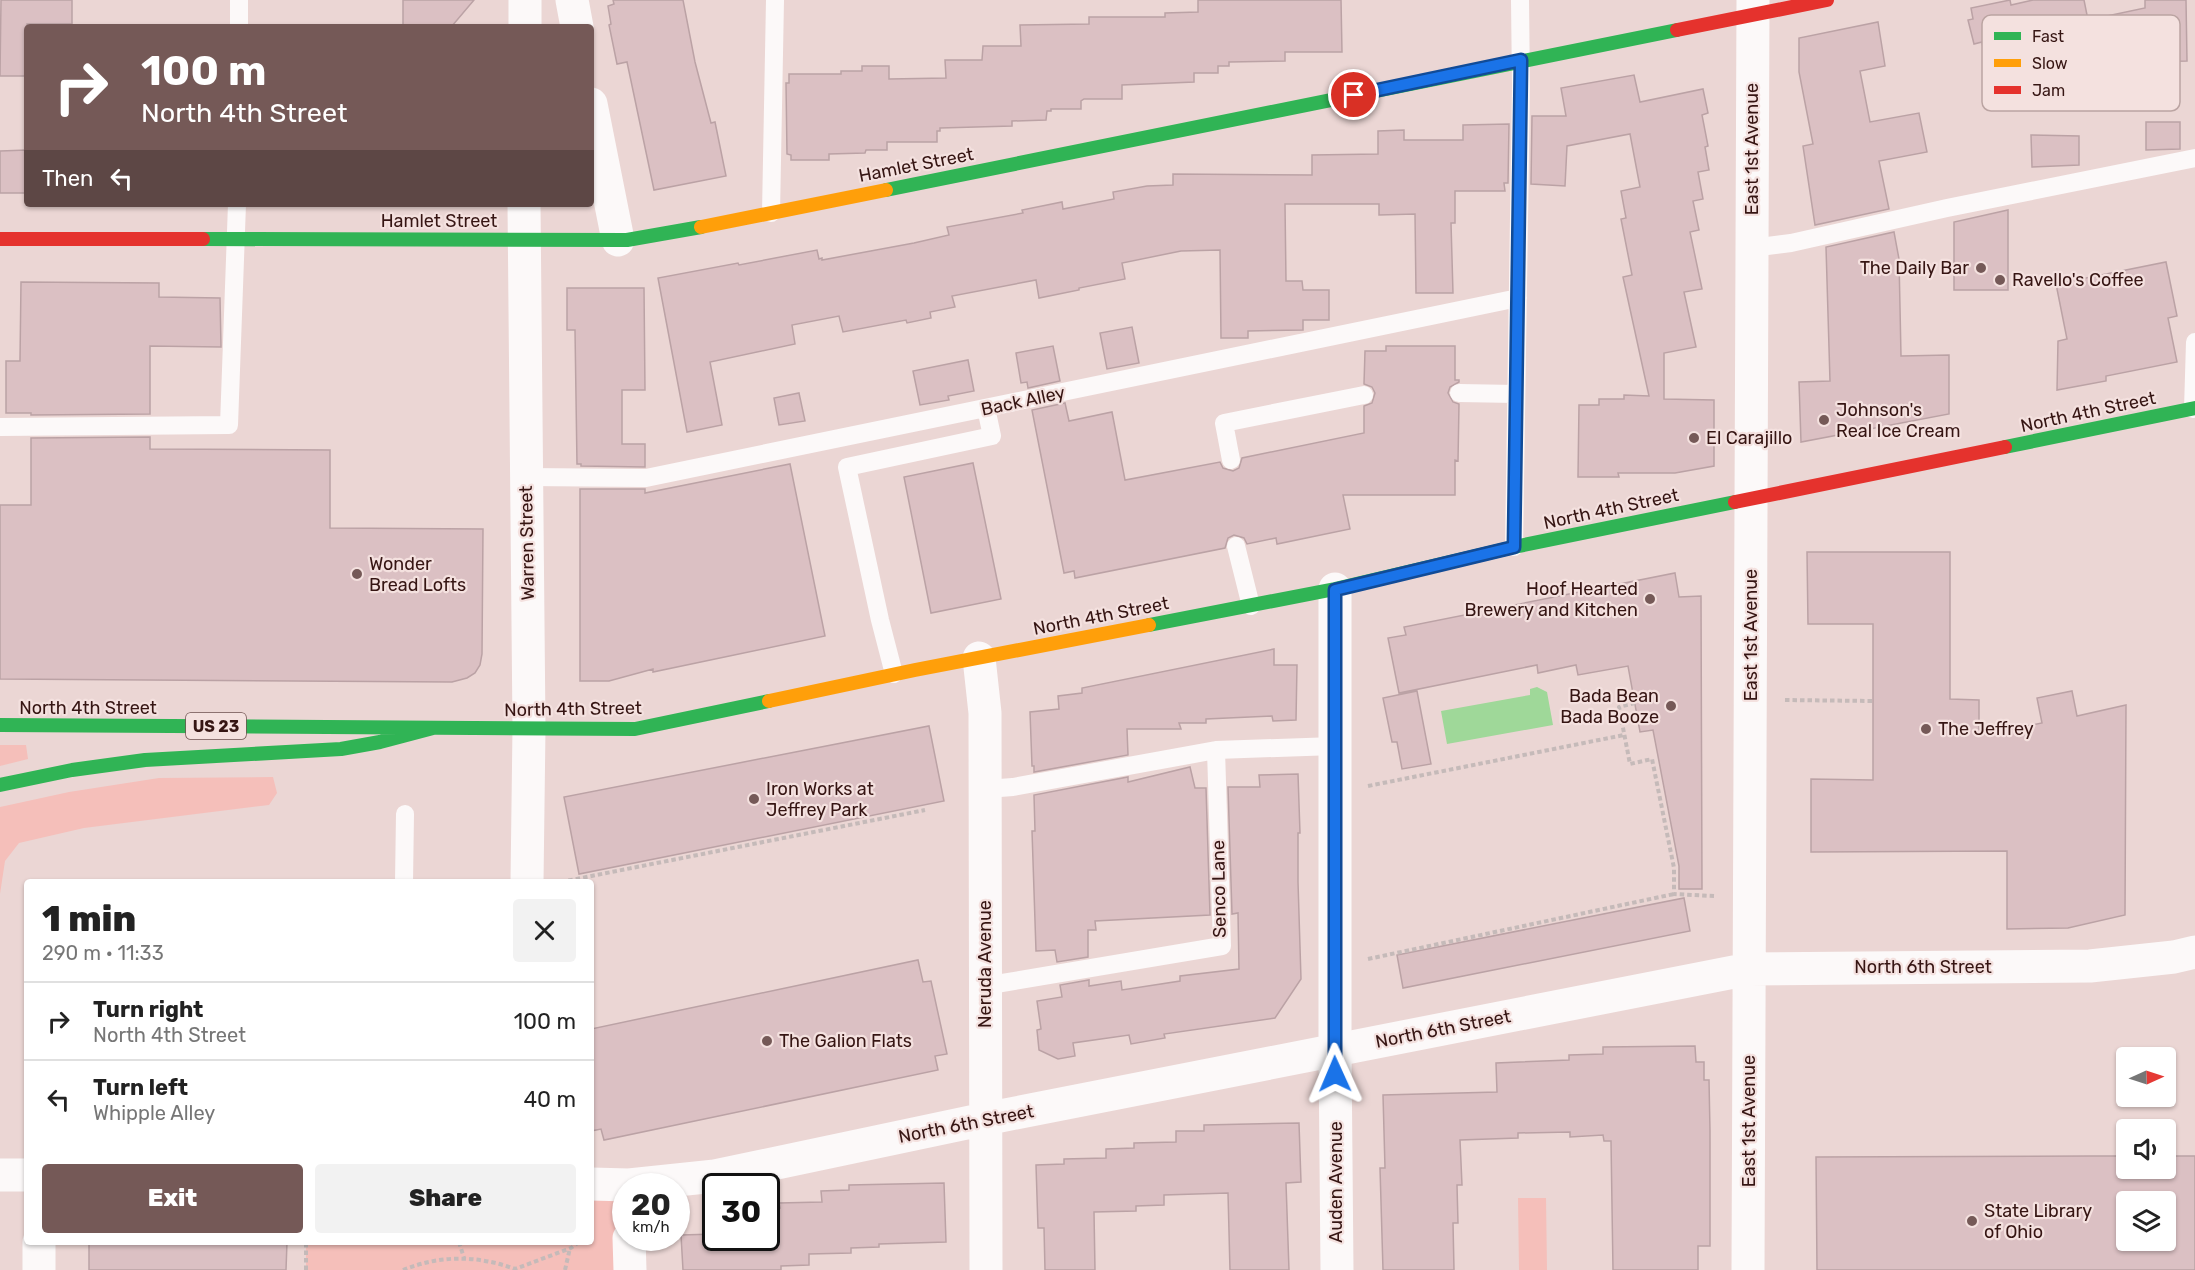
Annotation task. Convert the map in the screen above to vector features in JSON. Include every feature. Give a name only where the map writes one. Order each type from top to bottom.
[{"type":"main road","name":"Hamlet Street","points":[[0,239],[618,240],[681,231],[1521,60],[1753,8],[1827,0]]},
{"type":"main road","name":"North 4th Street","points":[[0,725],[635,729],[894,674],[1335,590],[1514,547],[2194,408]]},
{"type":"main road","points":[[0,785],[62,772],[192,756],[297,752],[361,746],[432,728]]},
{"type":"street","points":[[525,0],[525,24]]},
{"type":"street","points":[[572,0],[576,24]]},
{"type":"street","name":"East 1st Avenue","points":[[1748,1270],[1753,8]]},
{"type":"street","points":[[594,119],[618,240]]},
{"type":"street","name":"Warren Street","points":[[524,207],[529,729],[527,879]]},
{"type":"street","name":"Auden Avenue","points":[[1335,590],[1337,1270]]},
{"type":"street","name":"Neruda Avenue","points":[[979,658],[985,713],[986,789],[984,986],[986,1270]]},
{"type":"street","name":"North 6th Street","points":[[690,1179],[715,1176],[985,1119],[1749,969],[2090,966],[2174,957],[2195,952]]},
{"type":"street","points":[[0,1175],[24,1175]]},
{"type":"street","name":"North 6th Street","points":[[594,1184],[612,1185]]},
{"type":"street","points":[[39,1245],[39,1270]]},
{"type":"street","points":[[629,1251],[630,1270]]},
{"type":"lane","points":[[239,0],[239,24]]},
{"type":"lane","points":[[771,213],[775,0]]},
{"type":"lane","points":[[1514,547],[1520,0]]},
{"type":"lane","points":[[1752,248],[1791,243],[1926,212],[2195,158]]},
{"type":"lane","points":[[0,427],[229,425],[237,207]]},
{"type":"lane","name":"Back Alley","points":[[526,477],[646,478],[1518,298]]},
{"type":"lane","points":[[2194,408],[2195,342]]},
{"type":"lane","points":[[1459,393],[1516,394]]},
{"type":"lane","points":[[1231,460],[1224,423],[1364,395]]},
{"type":"lane","points":[[894,674],[847,466],[992,436],[986,408]]},
{"type":"lane","points":[[1236,546],[1251,606]]},
{"type":"lane","points":[[986,789],[1013,787],[1216,750],[1335,746]]},
{"type":"lane","name":"Senco Lane","points":[[984,986],[1222,946],[1216,750]]},
{"type":"lane","points":[[404,879],[405,814]]},
{"type":"path","points":[[1785,700],[1873,701]]},
{"type":"path","points":[[1635,703],[1619,707],[1624,735],[1630,764],[1652,759],[1674,868],[1674,894]]},
{"type":"path","points":[[1368,786],[1624,735]]},
{"type":"path","points":[[576,879],[925,810]]},
{"type":"path","points":[[1368,958],[1674,894],[1714,896]]},
{"type":"path","points":[[306,1245],[306,1270]]},
{"type":"path","points":[[460,1245],[464,1258]]},
{"type":"path","points":[[403,1270],[422,1262],[464,1258],[499,1263],[516,1269],[575,1245]]},
{"type":"path","points":[[565,1270],[571,1248]]},
{"type":"shaded area","points":[[1537,687],[1547,692],[1553,725],[1447,744],[1441,711],[1530,695],[1530,689]]},
{"type":"shaded area","points":[[0,745],[26,745],[28,759],[0,766]]},
{"type":"shaded area","points":[[273,777],[277,793],[269,805],[84,828],[19,843],[5,861],[0,894],[0,807],[69,792],[159,778]]},
{"type":"shaded area","points":[[594,1184],[612,1185],[612,1251],[628,1251],[630,1270],[306,1270],[306,1245],[594,1245]]},
{"type":"shaded area","points":[[1518,1198],[1546,1198],[1547,1270],[1519,1270]]},
{"type":"building","points":[[1,0],[72,0],[72,24],[24,24],[24,76],[0,76]]},
{"type":"building","points":[[403,0],[474,0],[454,24],[403,24]]},
{"type":"building","points":[[613,0],[683,0],[695,62],[711,123],[715,122],[726,176],[654,190],[627,62],[617,64],[609,25],[611,24],[608,6],[614,4]]},
{"type":"building","points":[[1198,0],[1341,0],[1342,52],[1285,52],[1285,61],[1229,62],[1229,66],[1218,66],[1218,73],[1194,73],[1194,82],[1122,85],[1122,99],[1084,99],[1081,101],[1081,109],[1051,109],[1047,111],[1046,120],[1012,121],[1012,126],[940,128],[940,131],[937,131],[937,142],[887,142],[887,150],[829,154],[829,160],[791,160],[791,155],[787,154],[786,83],[789,83],[789,74],[841,74],[841,71],[862,71],[862,66],[889,66],[889,79],[946,78],[945,60],[982,60],[983,46],[1021,46],[1020,25],[1089,24],[1089,17],[1165,17],[1165,13],[1198,12]]},
{"type":"building","points":[[2010,0],[2011,5],[2033,0],[2084,0],[2087,15],[1982,15],[1982,42],[1974,44],[1968,20],[1973,19],[1971,8]]},
{"type":"building","points":[[2145,0],[2186,0],[2187,61],[2180,61],[2180,15],[2112,15],[2145,8]]},
{"type":"building","points":[[1878,22],[1885,66],[1860,71],[1870,122],[1919,113],[1927,152],[1879,161],[1889,209],[1815,225],[1803,146],[1813,144],[1799,72],[1799,38]]},
{"type":"building","points":[[1634,75],[1640,102],[1703,89],[1708,113],[1702,115],[1708,146],[1705,147],[1709,170],[1698,172],[1703,199],[1693,201],[1699,230],[1690,232],[1702,289],[1684,292],[1696,347],[1664,353],[1664,399],[1714,400],[1714,466],[1675,473],[1618,473],[1619,477],[1578,477],[1579,405],[1599,405],[1599,399],[1624,399],[1624,395],[1649,396],[1623,277],[1632,275],[1621,219],[1626,218],[1621,191],[1640,187],[1630,134],[1567,146],[1565,186],[1531,184],[1532,116],[1566,116],[1561,88]]},
{"type":"building","points":[[2146,122],[2180,122],[2180,149],[2146,150]]},
{"type":"building","points":[[1509,124],[1508,183],[1504,183],[1505,191],[1455,191],[1455,223],[1451,223],[1453,293],[1416,293],[1415,214],[1379,215],[1379,204],[1285,204],[1286,281],[1302,281],[1303,290],[1329,290],[1329,320],[1303,320],[1303,330],[1248,331],[1248,338],[1221,338],[1220,250],[1181,251],[1122,263],[1125,279],[1039,298],[1036,280],[952,296],[955,307],[930,312],[931,318],[907,323],[906,320],[843,332],[839,316],[792,325],[795,344],[710,362],[722,425],[687,432],[658,278],[817,250],[819,259],[822,258],[822,260],[914,243],[949,235],[947,227],[1023,213],[1022,210],[1062,202],[1063,209],[1114,199],[1113,192],[1147,186],[1173,185],[1173,174],[1312,175],[1312,155],[1378,154],[1378,131],[1404,130],[1404,140],[1463,140],[1463,125]]},
{"type":"building","points":[[2031,135],[2079,136],[2079,165],[2032,167]]},
{"type":"building","points":[[24,150],[24,193],[0,193],[0,151]]},
{"type":"building","name":"The Daily Bar","points":[[2008,210],[2008,290],[1954,290],[1954,222]]},
{"type":"building","points":[[1894,232],[1899,259],[1901,356],[1949,355],[1949,414],[1801,442],[1799,382],[1830,381],[1826,247]]},
{"type":"building","points":[[2166,262],[2177,316],[2168,318],[2177,362],[2106,376],[2106,381],[2057,390],[2058,341],[2067,339],[2056,284]]},
{"type":"building","points":[[21,282],[159,283],[159,297],[220,298],[221,347],[150,346],[150,414],[31,415],[31,413],[6,413],[6,361],[20,361]]},
{"type":"building","points":[[567,288],[644,288],[645,390],[622,390],[622,444],[645,444],[645,467],[581,466],[577,464],[575,330],[567,330]]},
{"type":"building","points":[[1132,327],[1139,363],[1107,369],[1100,333]]},
{"type":"building","points":[[1053,346],[1060,381],[1028,388],[1027,382],[1021,383],[1016,353]]},
{"type":"building","points":[[1386,346],[1455,346],[1455,380],[1459,382],[1450,387],[1448,393],[1453,402],[1459,404],[1455,495],[1343,495],[1350,529],[1277,544],[1276,538],[1247,544],[1244,538],[1234,535],[1228,538],[1225,548],[1075,578],[1074,571],[1064,573],[1032,410],[1065,403],[1069,421],[1112,412],[1125,480],[1220,462],[1223,468],[1233,471],[1239,468],[1242,458],[1364,433],[1364,406],[1372,403],[1375,393],[1372,387],[1364,384],[1365,351],[1386,351]]},
{"type":"building","points":[[968,360],[974,391],[948,396],[949,400],[920,405],[913,371]]},
{"type":"building","points":[[799,393],[805,421],[779,425],[774,398]]},
{"type":"building","name":"Wonder Bread Lofts","points":[[150,437],[150,449],[330,450],[330,528],[483,529],[482,654],[480,665],[475,673],[452,682],[0,679],[0,505],[31,505],[31,438]]},
{"type":"building","points":[[973,463],[1001,599],[931,613],[904,477]]},
{"type":"building","points":[[790,464],[825,636],[653,672],[653,669],[609,681],[580,681],[580,489],[645,489],[645,493]]},
{"type":"building","points":[[1807,552],[1950,552],[1950,699],[1979,700],[1979,729],[2007,730],[2042,723],[2037,698],[2072,691],[2077,716],[2126,705],[2125,915],[2068,928],[2007,929],[2007,851],[1811,852],[1811,779],[1873,780],[1873,624],[1808,624]]},
{"type":"building","points":[[1675,573],[1679,597],[1701,596],[1702,889],[1679,889],[1679,866],[1653,730],[1640,732],[1628,666],[1578,675],[1576,665],[1538,673],[1537,665],[1399,693],[1388,638],[1406,635],[1404,627]]},
{"type":"building","points":[[1274,649],[1274,665],[1297,665],[1296,720],[1273,721],[1272,716],[1206,719],[1206,723],[1179,723],[1181,729],[1127,729],[1128,755],[1034,772],[1030,712],[1059,709],[1058,696],[1082,693],[1082,688]]},
{"type":"building","points":[[1417,691],[1431,764],[1402,769],[1397,742],[1392,742],[1383,698]]},
{"type":"building","name":"Iron Works at Jeffrey Park","points":[[929,726],[944,801],[579,874],[564,797]]},
{"type":"building","points":[[1190,767],[1195,788],[1206,788],[1210,915],[1095,921],[1096,930],[1088,930],[1088,957],[1057,962],[1055,950],[1036,951],[1032,831],[1035,831],[1034,795],[1128,777],[1128,782]]},
{"type":"building","points":[[1298,774],[1301,979],[1275,1018],[1164,1034],[1165,1038],[1131,1044],[1129,1035],[1073,1043],[1075,1056],[1058,1059],[1039,1050],[1037,1030],[1041,1029],[1037,1001],[1062,997],[1060,985],[1089,980],[1089,986],[1121,981],[1122,990],[1180,981],[1180,976],[1239,969],[1238,913],[1232,914],[1228,787],[1260,787],[1259,775]]},
{"type":"building","points":[[1684,898],[1690,931],[1403,988],[1397,955]]},
{"type":"building","name":"The Galion Flats","points":[[918,960],[923,982],[931,981],[947,1054],[935,1056],[938,1070],[604,1140],[601,1129],[594,1130],[594,1028]]},
{"type":"building","points":[[1695,1046],[1696,1062],[1704,1062],[1704,1080],[1709,1080],[1710,1131],[1710,1246],[1698,1246],[1698,1270],[1613,1270],[1611,1141],[1604,1141],[1603,1135],[1570,1137],[1570,1132],[1518,1133],[1518,1138],[1460,1140],[1462,1185],[1457,1185],[1458,1223],[1453,1223],[1454,1270],[1383,1270],[1380,1168],[1385,1168],[1383,1095],[1497,1092],[1496,1063],[1569,1060],[1569,1055],[1603,1054],[1603,1047]]},
{"type":"building","points":[[1299,1123],[1301,1182],[1286,1183],[1289,1270],[1230,1270],[1228,1193],[1164,1195],[1164,1205],[1136,1206],[1136,1211],[1094,1212],[1095,1270],[1045,1270],[1044,1228],[1038,1228],[1036,1165],[1064,1164],[1064,1159],[1106,1158],[1106,1149],[1134,1148],[1134,1143],[1176,1142],[1176,1131],[1204,1131],[1204,1125]]},
{"type":"building","name":"State Library of Ohio","points":[[2116,1156],[2116,1179],[2176,1179],[2176,1156],[2195,1156],[2195,1270],[1817,1270],[1816,1157]]},
{"type":"building","points":[[944,1183],[946,1242],[879,1244],[879,1247],[851,1248],[851,1253],[809,1254],[809,1265],[781,1266],[781,1270],[683,1270],[682,1251],[690,1251],[690,1235],[702,1234],[702,1251],[780,1251],[780,1203],[822,1202],[821,1191],[849,1190],[849,1185]]},
{"type":"building","points":[[89,1245],[287,1245],[286,1270],[89,1270]]},
{"type":"traffic: fast","points":[[886,190],[1677,30]]},
{"type":"traffic: fast","points":[[203,239],[627,240],[701,227]]},
{"type":"traffic: fast","points":[[2005,447],[2195,408]]},
{"type":"traffic: fast","points":[[1149,625],[1335,589],[1514,547],[1735,502]]},
{"type":"traffic: fast","points":[[0,725],[635,729],[769,701]]},
{"type":"traffic: fast","points":[[0,785],[72,770],[145,760],[341,749],[380,742],[433,728]]},
{"type":"traffic: slow","points":[[701,227],[886,190]]},
{"type":"traffic: slow","points":[[769,701],[1149,625]]},
{"type":"traffic: jam","points":[[1677,30],[1827,0]]},
{"type":"traffic: jam","points":[[0,239],[203,239]]},
{"type":"traffic: jam","points":[[1735,502],[2005,447]]},
{"type":"place","name":"The Daily Bar","points":[[1981,268]]},
{"type":"place","name":"Ravello's Coffee","points":[[2000,280]]},
{"type":"place","name":"Johnson's Real Ice Cream","points":[[1824,420]]},
{"type":"place","name":"El Carajillo","points":[[1694,438]]},
{"type":"place","name":"Wonder Bread Lofts","points":[[357,574]]},
{"type":"place","name":"Hoof Hearted Brewery and Kitchen","points":[[1650,599]]},
{"type":"place","name":"Bada Bean Bada Booze","points":[[1671,706]]},
{"type":"place","name":"The Jeffrey","points":[[1926,729]]},
{"type":"place","name":"Iron Works at Jeffrey Park","points":[[754,799]]},
{"type":"place","name":"The Galion Flats","points":[[767,1041]]},
{"type":"place","name":"State Library of Ohio","points":[[1972,1221]]},
{"type":"route","points":[[1335,1074],[1335,590],[1514,547],[1521,60],[1354,95]]}]
